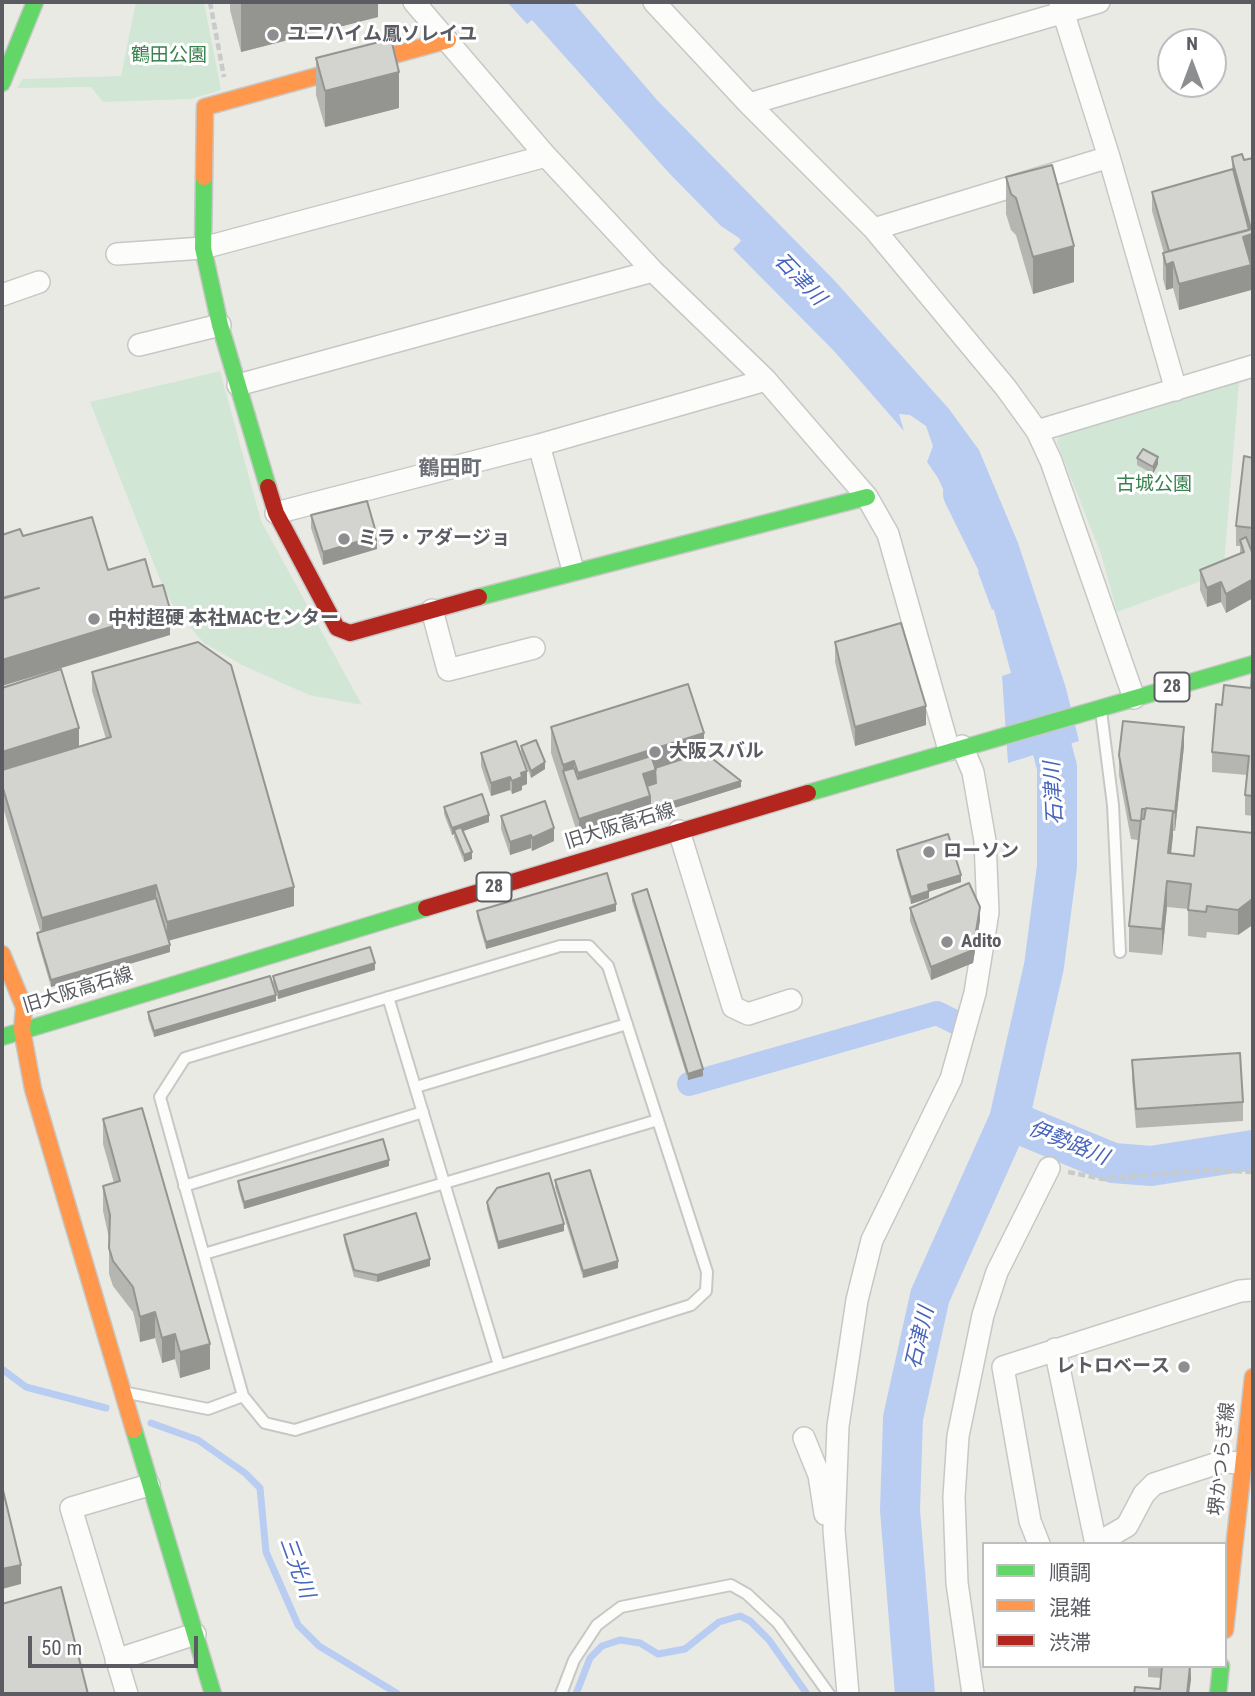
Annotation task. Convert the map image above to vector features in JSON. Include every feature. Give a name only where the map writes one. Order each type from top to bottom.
[{"type":"street","points":[[2,83],[35,2]]},
{"type":"street","points":[[414,2],[547,156],[653,271],[766,380],[866,497],[888,534],[956,748],[973,772],[985,841],[988,888],[975,993],[951,1079],[869,1252],[856,1300],[838,1426],[834,1530],[848,1694]]},
{"type":"street","points":[[654,2],[749,104],[874,229],[1006,388],[1037,431],[1051,461],[1134,698]]},
{"type":"street","points":[[749,104],[1061,7],[1099,2]]},
{"type":"street","points":[[1061,7],[1109,157],[1176,390]]},
{"type":"street","points":[[448,40],[205,107],[203,248],[220,325],[276,513],[337,628],[350,633],[573,570],[866,497]]},
{"type":"street","points":[[117,254],[203,248],[547,156]]},
{"type":"street","points":[[874,229],[1109,157]]},
{"type":"street","points":[[238,385],[653,271]]},
{"type":"street","points":[[2,295],[39,282]]},
{"type":"street","points":[[139,345],[220,325]]},
{"type":"street","points":[[1037,431],[1253,366]]},
{"type":"street","points":[[276,513],[539,445],[766,380]]},
{"type":"street","points":[[539,445],[573,570]]},
{"type":"street","points":[[432,610],[448,670],[534,648]]},
{"type":"street","name":"旧大阪高石線","points":[[2,1037],[956,748],[1253,664]]},
{"type":"street","points":[[679,831],[723,936],[733,1007],[748,1014],[791,1000]]},
{"type":"street","points":[[2,954],[23,1007],[22,1030],[33,1089],[213,1694]]},
{"type":"street","points":[[974,1694],[957,1583],[954,1497],[958,1436],[983,1315],[997,1272],[1049,1168]]},
{"type":"street","points":[[1038,1542],[1030,1521],[1003,1367],[1240,1291],[1253,1290]]},
{"type":"street","points":[[1055,1349],[1096,1542]]},
{"type":"street","name":"堺かつらぎ線","points":[[1227,1612],[1253,1377]]},
{"type":"street","points":[[804,1438],[819,1475],[826,1521],[834,1530]]},
{"type":"street","points":[[1099,1542],[1127,1525],[1144,1493],[1154,1485],[1221,1462],[1244,1463]]},
{"type":"street","points":[[127,1694],[71,1508],[149,1485]]},
{"type":"street","points":[[116,1660],[195,1634]]},
{"type":"street","points":[[1218,1694],[1221,1668]]},
{"type":"lane","points":[[1096,709],[1113,805],[1121,952]]},
{"type":"lane","points":[[561,946],[589,946],[608,965],[707,1272],[706,1291],[691,1305],[295,1430],[265,1423],[243,1396],[160,1097],[185,1058],[388,997],[561,946]]},
{"type":"lane","points":[[388,997],[499,1366]]},
{"type":"lane","points":[[416,1087],[627,1024]]},
{"type":"lane","points":[[184,1186],[423,1112]]},
{"type":"lane","points":[[204,1254],[658,1120]]},
{"type":"lane","points":[[121,1392],[208,1409],[243,1396]]},
{"type":"lane","points":[[561,1694],[574,1660],[597,1625],[621,1607],[731,1585],[747,1594],[778,1623],[829,1694]]},
{"type":"path","points":[[210,2],[229,100]]},
{"type":"path","points":[[1049,1168],[1103,1179],[1208,1170],[1252,1172]]},
{"type":"green space","name":"鶴田公園","points":[[136,2],[204,2],[221,90],[191,99],[103,102],[91,87],[17,88],[23,79],[121,76]]},
{"type":"green space","points":[[220,371],[261,521],[362,705],[309,695],[242,665],[204,643],[176,611],[163,587],[90,402]]},
{"type":"green space","name":"古城公園","points":[[1239,382],[1224,565],[1220,574],[1117,612],[1101,554],[1057,443],[1060,434]]},
{"type":"water","points":[[507,2],[573,2],[657,100],[835,281],[949,409],[979,450],[1018,543],[1066,688],[1079,741],[1008,763],[1002,676],[1032,666],[1036,659],[1031,655],[1018,607],[1009,600],[992,610],[978,572],[998,560],[989,544],[967,542],[938,478],[927,462],[933,446],[926,426],[910,415],[899,414],[904,431],[834,351],[733,249],[741,241],[739,238],[721,226],[669,173],[532,20],[527,24]]},
{"type":"building","points":[[391,39],[399,72],[325,91],[316,58]]},
{"type":"building","points":[[1242,154],[1244,160],[1253,158],[1253,238],[1252,234],[1243,237],[1251,265],[1179,284],[1173,262],[1166,265],[1163,253],[1251,229],[1232,157]]},
{"type":"building","points":[[1052,165],[1074,246],[1033,257],[1016,198],[1011,194],[1006,177]]},
{"type":"building","points":[[1233,169],[1249,230],[1169,251],[1152,192]]},
{"type":"building","points":[[1143,449],[1158,457],[1153,467],[1137,458]]},
{"type":"building","points":[[1244,456],[1253,458],[1253,528],[1236,526]]},
{"type":"building","name":"ミラ・アダージョ","points":[[367,501],[377,536],[323,552],[311,515]]},
{"type":"building","name":"中村超硬 本社MACセンター","points":[[92,517],[108,570],[145,559],[153,587],[163,585],[170,609],[2,660],[2,599],[39,588],[2,598],[2,535],[20,529],[23,536]]},
{"type":"building","points":[[1246,537],[1253,551],[1253,579],[1226,594],[1221,582],[1207,588],[1200,570],[1244,552],[1240,540]]},
{"type":"building","points":[[901,623],[926,706],[855,727],[835,642]]},
{"type":"building","points":[[198,642],[231,665],[294,887],[167,922],[156,885],[42,918],[2,785],[2,770],[111,737],[92,672]]},
{"type":"building","points":[[61,669],[79,728],[2,752],[2,688]]},
{"type":"building","points":[[1252,672],[1253,796],[1245,795],[1249,756],[1212,752],[1216,704],[1222,705],[1224,685],[1251,688]]},
{"type":"building","points":[[688,684],[704,733],[578,773],[574,761],[563,765],[551,727]]},
{"type":"building","points":[[1123,721],[1184,727],[1175,812],[1146,808],[1142,809],[1141,821],[1131,820],[1119,755]]},
{"type":"building","points":[[536,740],[545,762],[531,771],[521,746]]},
{"type":"building","points":[[516,741],[527,771],[521,773],[522,777],[512,781],[510,777],[491,783],[481,753]]},
{"type":"building","points":[[704,752],[741,781],[650,809],[647,786],[656,783],[655,768]]},
{"type":"building","points":[[651,756],[656,770],[643,774],[650,796],[579,819],[563,771],[574,768],[578,779]]},
{"type":"building","points":[[482,794],[489,815],[452,828],[444,807]]},
{"type":"building","points":[[545,801],[554,828],[532,838],[531,835],[510,842],[501,816]]},
{"type":"building","points":[[1146,808],[1173,811],[1168,853],[1194,856],[1197,827],[1253,833],[1253,901],[1238,910],[1207,906],[1206,912],[1188,910],[1191,884],[1167,881],[1162,929],[1129,926],[1141,819],[1144,819]]},
{"type":"building","points":[[461,827],[472,852],[464,855],[454,830]]},
{"type":"building","points":[[948,834],[961,875],[928,885],[929,891],[911,897],[897,850]]},
{"type":"building","points":[[607,873],[616,904],[486,942],[477,911]]},
{"type":"building","name":"Adito","points":[[969,883],[980,907],[973,950],[931,967],[910,908]]},
{"type":"building","points":[[647,889],[703,1069],[688,1074],[632,894]]},
{"type":"building","points":[[156,898],[170,945],[51,980],[37,933]]},
{"type":"building","points":[[370,947],[375,963],[278,992],[273,976]]},
{"type":"building","points":[[270,976],[276,995],[154,1031],[148,1012]]},
{"type":"building","points":[[1240,1053],[1243,1102],[1136,1109],[1132,1060]]},
{"type":"building","points":[[142,1108],[210,1344],[180,1352],[175,1334],[162,1338],[155,1312],[140,1317],[133,1287],[113,1261],[109,1248],[110,1215],[103,1186],[120,1181],[103,1119]]},
{"type":"building","points":[[383,1139],[389,1160],[244,1202],[238,1181]]},
{"type":"building","points":[[590,1170],[618,1261],[583,1271],[555,1180]]},
{"type":"building","points":[[549,1173],[564,1224],[498,1242],[487,1202],[497,1188]]},
{"type":"building","points":[[416,1213],[430,1259],[377,1275],[354,1270],[344,1235]]},
{"type":"building","points":[[2,1486],[21,1565],[2,1569]]},
{"type":"building","points":[[61,1587],[88,1694],[2,1694],[2,1604]]},
{"type":"building","points":[[1162,1668],[1190,1668],[1187,1694],[1134,1694],[1135,1687],[1160,1689]]},
{"type":"waterway","name":"石津川","points":[[915,1694],[900,1510],[903,1418],[930,1296],[1009,1120],[1044,966],[1057,866],[1057,767],[1008,585],[963,494]]},
{"type":"waterway","points":[[689,1084],[937,1013],[955,1022]]},
{"type":"waterway","name":"伊勢路川","points":[[1009,1120],[1113,1163],[1151,1166],[1253,1150]]},
{"type":"waterway","name":"三光川","points":[[2,1369],[26,1387],[106,1408]]},
{"type":"waterway","name":"三光川","points":[[151,1423],[198,1440],[245,1473],[260,1488],[266,1552],[298,1625],[319,1646],[398,1694]]},
{"type":"waterway","name":"三光川","points":[[576,1694],[590,1658],[602,1646],[620,1640],[640,1643],[658,1654],[685,1649],[719,1622],[740,1616],[750,1621],[769,1640],[807,1694]]},
{"type":"traffic: fast","points":[[2,83],[35,2]]},
{"type":"traffic: fast","points":[[204,177],[203,248],[220,325],[268,487]]},
{"type":"traffic: fast","points":[[479,597],[867,497]]},
{"type":"traffic: fast","points":[[808,793],[1253,664]]},
{"type":"traffic: fast","points":[[2,1037],[426,908]]},
{"type":"traffic: fast","points":[[134,1430],[213,1694]]},
{"type":"traffic: fast","points":[[1218,1694],[1221,1668]]},
{"type":"traffic: slow","points":[[204,177],[205,107],[448,40]]},
{"type":"traffic: slow","points":[[2,954],[24,1007],[22,1030],[33,1089],[134,1430]]},
{"type":"traffic: slow","points":[[1227,1612],[1253,1377]]},
{"type":"traffic: jam","points":[[268,487],[276,513],[337,628],[350,633],[479,597]]},
{"type":"traffic: jam","points":[[426,908],[808,793]]},
{"type":"place","name":"ユニハイム鳳ソレイユ","points":[[273,35]]},
{"type":"place","name":"ミラ・アダージョ","points":[[344,539]]},
{"type":"place","name":"中村超硬 本社MACセンター","points":[[94,619]]},
{"type":"place","name":"大阪スバル","points":[[655,752]]},
{"type":"place","name":"ローソン","points":[[929,852]]},
{"type":"place","name":"Adito","points":[[947,942]]},
{"type":"place","name":"レトロベース","points":[[1184,1367]]},
{"type":"district","name":"鶴田町","points":[[450,470]]}]
